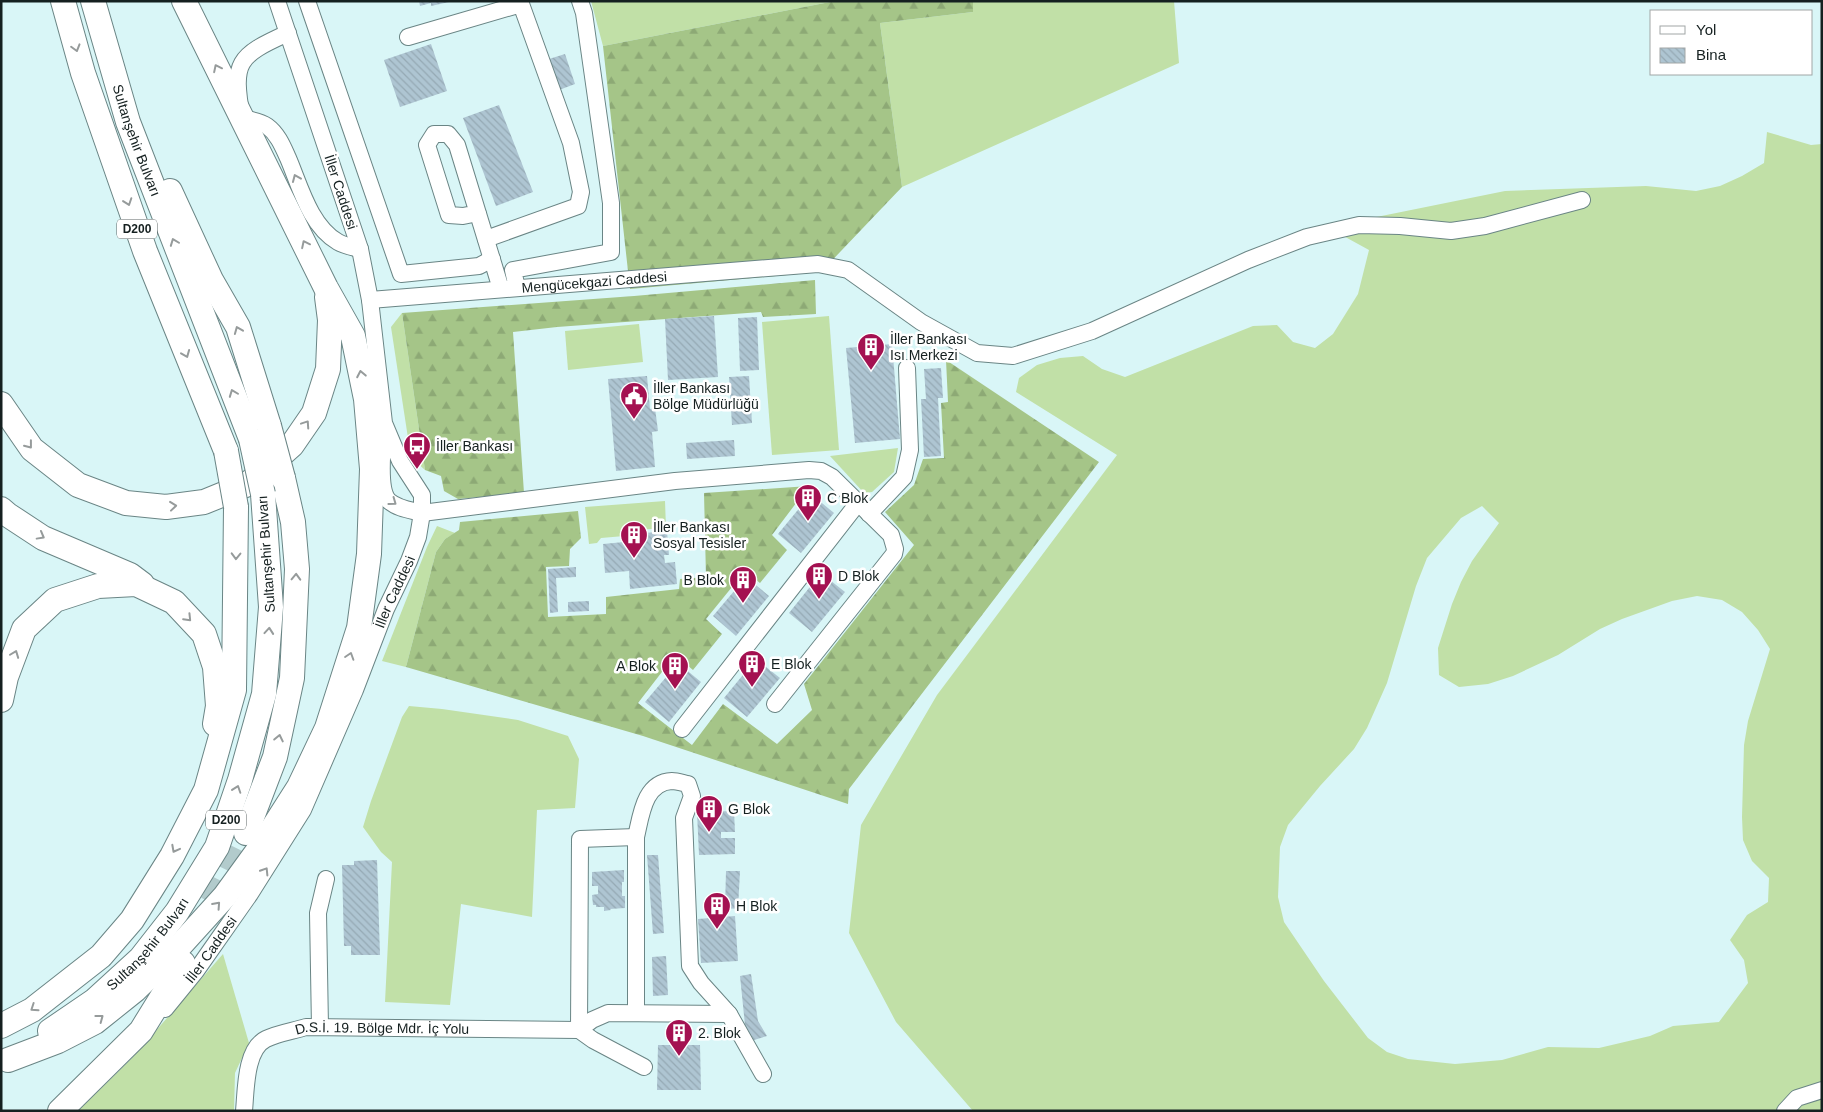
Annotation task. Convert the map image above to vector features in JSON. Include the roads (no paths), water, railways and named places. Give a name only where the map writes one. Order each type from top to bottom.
[{"type":"highway","name":"Sultanşehir Bulvarı","points":[[4,1024],[32,1010],[101,956],[132,920],[172,856],[206,790],[234,690],[236,507],[226,451],[145,251],[84,73],[63,1]]},
{"type":"highway","points":[[93,1],[112,61],[154,160],[186,225],[210,280],[238,327],[260,432],[283,478],[293,522],[297,569],[292,678],[275,757],[246,833]]},
{"type":"highway","points":[[5,1062],[58,1041],[95,1022],[135,990],[176,950],[225,896],[262,845],[298,787],[327,728],[359,628],[369,554],[372,469],[366,399],[354,336],[326,288],[184,1]]},
{"type":"highway","points":[[1,404],[32,449],[78,485],[126,503],[166,507],[204,502],[248,484],[292,445],[314,413],[328,369],[330,320],[326,288]]},
{"type":"highway","name":"Sultanşehir Bulvarı","points":[[5,1062],[94,1001],[141,958],[177,912],[217,847],[240,780],[264,694],[271,607],[260,432]]},
{"type":"highway","points":[[1,509],[43,538],[130,576],[164,598]]},
{"type":"highway","points":[[1,700],[6,677],[24,629],[54,600],[98,586],[136,584],[174,602],[204,634],[215,667],[218,706],[213,739],[192,818]]},
{"type":"highway","points":[[60,1111],[141,1031],[183,963]]},
{"type":"street","name":"İller Caddesi","points":[[68,1111],[138,1044],[196,971],[250,894],[304,810],[355,690],[386,609],[409,561],[418,537],[422,513],[422,495],[400,461],[384,423],[370,300],[360,249],[277,1]]},
{"type":"street","points":[[307,1],[401,274],[479,266],[492,259]]},
{"type":"street","points":[[509,289],[514,270],[611,252],[611,203],[584,13],[580,1]]},
{"type":"street","points":[[408,37],[521,4],[571,143],[581,192],[578,206],[486,239]]},
{"type":"street","points":[[288,33],[262,44],[248,53],[242,60],[239,70],[238,96],[242,118],[254,120],[274,132],[282,144],[315,219],[333,239],[346,246],[360,249]]},
{"type":"street","points":[[478,213],[463,216],[449,215],[427,144],[434,134],[448,134],[457,145],[478,213],[486,239],[492,259],[509,289]]},
{"type":"street","name":"Mengücekgazi Caddesi","points":[[370,300],[818,264],[848,270],[921,322],[977,353],[1013,356],[1092,331],[1248,260],[1307,237],[1359,225],[1400,226],[1451,231],[1484,226],[1582,200]]},
{"type":"street","points":[[682,729],[863,508],[904,477],[910,450],[907,368]]},
{"type":"street","points":[[384,423],[383,490],[387,499],[396,506],[422,513],[675,481],[809,470],[826,473],[891,535],[895,549],[894,554],[775,704]]},
{"type":"street","points":[[636,1013],[636,837],[642,810],[650,791],[659,785],[672,781],[688,784],[692,796],[684,818],[690,966],[701,983],[729,1014],[763,1074]]},
{"type":"street","points":[[579,1030],[580,839],[636,837]]},
{"type":"street","points":[[320,1027],[318,913],[326,879]]},
{"type":"street","points":[[579,1030],[592,1020],[608,1013],[729,1014]]},
{"type":"street","name":"D.S.İ. 19. Bölge Mdr. İç Yolu","points":[[244,1111],[248,1065],[258,1046],[264,1040],[306,1027],[579,1030]]},
{"type":"street","points":[[579,1030],[593,1040],[644,1067]]},
{"type":"street","points":[[1785,1111],[1797,1098],[1822,1090]]},
{"type":"tunnel","points":[[212,903],[246,833]]},
{"type":"place","name":"İller Bankası Isı Merkezi","points":[[871,371]]},
{"type":"place","name":"İller Bankası Bölge Müdürlüğü","points":[[634,420]]},
{"type":"place","name":"İller Bankası","points":[[417,470]]},
{"type":"place","name":"C Blok","points":[[808,522]]},
{"type":"place","name":"İller Bankası Sosyal Tesisler","points":[[634,559]]},
{"type":"place","name":"D Blok","points":[[819,600]]},
{"type":"place","name":"B Blok","points":[[743,604]]},
{"type":"place","name":"E Blok","points":[[752,688]]},
{"type":"place","name":"A Blok","points":[[675,690]]},
{"type":"place","name":"G Blok","points":[[709,833]]},
{"type":"place","name":"H Blok","points":[[717,930]]},
{"type":"place","name":"2. Blok","points":[[679,1057]]}]
